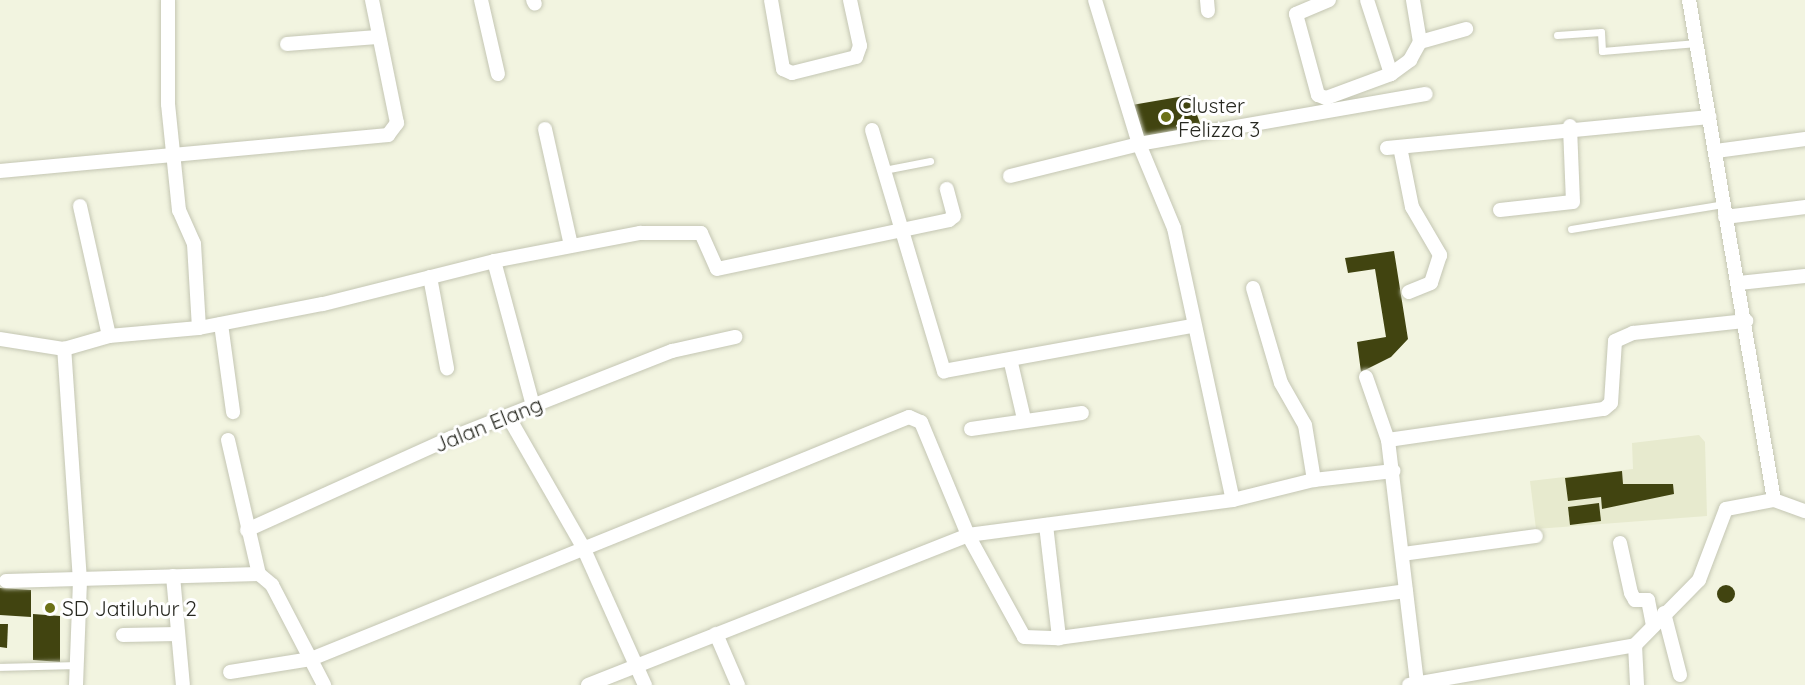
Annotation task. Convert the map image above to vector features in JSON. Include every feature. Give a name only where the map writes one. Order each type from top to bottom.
[{"type":"street","points":[[168,0],[168,104],[176,153],[179,210],[193,237],[199,328]]},
{"type":"street","points":[[0,171],[388,135],[397,123],[377,37],[372,0]]},
{"type":"street","points":[[481,0],[498,74]]},
{"type":"street","points":[[771,0],[783,69],[792,73],[860,52],[850,0]]},
{"type":"street","points":[[1095,0],[1139,144],[1174,228],[1191,326],[1233,500]]},
{"type":"street","points":[[1329,0],[1296,14],[1318,95],[1326,98],[1387,75],[1410,60],[1420,42],[1413,0]]},
{"type":"street","points":[[1367,0],[1387,75]]},
{"type":"street","points":[[1689,0],[1716,151],[1724,211],[1746,321],[1774,500]]},
{"type":"street","points":[[1420,42],[1466,29]]},
{"type":"street","points":[[287,44],[377,37]]},
{"type":"street","points":[[1010,176],[1139,144],[1426,94]]},
{"type":"street","points":[[1409,292],[1431,283],[1440,255],[1412,207],[1393,148],[1570,126],[1710,117]]},
{"type":"street","points":[[1500,210],[1573,201],[1570,126]]},
{"type":"street","points":[[545,129],[571,245]]},
{"type":"street","points":[[872,130],[942,369],[1011,363],[1191,326]]},
{"type":"street","points":[[1716,151],[1805,139]]},
{"type":"street","points":[[0,339],[64,349],[109,336],[199,328],[571,245],[693,230],[701,233],[717,269],[952,219],[947,189]]},
{"type":"street","points":[[81,206],[109,336]]},
{"type":"street","points":[[1724,211],[1805,207]]},
{"type":"street","points":[[494,261],[533,406]]},
{"type":"street","points":[[1739,283],[1805,276]]},
{"type":"street","points":[[430,277],[447,368]]},
{"type":"street","points":[[1253,288],[1281,383],[1305,425],[1314,480]]},
{"type":"street","points":[[1388,440],[1604,409],[1611,403],[1615,340],[1633,333],[1746,321]]},
{"type":"street","points":[[221,324],[233,412]]},
{"type":"street","name":"Jalan Elang","points":[[247,530],[508,416],[672,351],[735,337]]},
{"type":"street","points":[[64,349],[80,581],[76,685]]},
{"type":"street","points":[[1011,363],[1024,419]]},
{"type":"street","points":[[1366,377],[1388,440],[1393,471],[1403,554],[1413,684],[1441,682],[1635,645],[1709,564],[1720,514],[1741,503],[1774,500],[1805,511]]},
{"type":"street","points":[[971,429],[1024,419],[1082,413]]},
{"type":"street","points":[[508,416],[582,545],[645,685]]},
{"type":"street","points":[[230,672],[311,659],[582,545],[909,417],[921,422],[968,535],[1024,637],[1059,638],[1406,591]]},
{"type":"street","points":[[228,440],[259,574],[272,585],[324,685]]},
{"type":"street","points":[[588,685],[968,535],[1233,500],[1314,480],[1393,471]]},
{"type":"street","points":[[1046,525],[1059,638]]},
{"type":"street","points":[[1403,554],[1536,536]]},
{"type":"street","points":[[1620,543],[1631,593],[1635,600],[1648,600],[1653,626]]},
{"type":"street","points":[[6,581],[80,581],[259,574]]},
{"type":"street","points":[[173,576],[183,685]]},
{"type":"street","points":[[1664,613],[1680,675]]},
{"type":"street","points":[[123,635],[178,634]]},
{"type":"street","points":[[716,634],[738,685]]},
{"type":"street","points":[[1635,645],[1637,685]]},
{"type":"lane","points":[[1557,35],[1601,32],[1602,51],[1697,43]]},
{"type":"lane","points":[[884,170],[930,161]]},
{"type":"lane","points":[[1571,229],[1724,211]]},
{"type":"lane","points":[[0,667],[75,665]]},
{"type":"shaded area","points":[[1699,435],[1705,442],[1707,516],[1536,529],[1530,481],[1633,469],[1632,443]]},
{"type":"building","name":"Cluster Felizza 3","points":[[1190,95],[1202,129],[1140,141],[1132,105]]},
{"type":"building","points":[[1394,251],[1408,339],[1391,357],[1361,372],[1357,342],[1386,337],[1375,269],[1348,273],[1345,258]]},
{"type":"building","points":[[1622,471],[1623,484],[1673,484],[1674,494],[1602,509],[1601,497],[1568,501],[1565,478]]},
{"type":"building","points":[[1599,503],[1601,521],[1570,525],[1568,507]]},
{"type":"building","points":[[1722,585],[1730,585],[1735,590],[1733,601],[1722,603],[1717,598],[1717,590]]},
{"type":"building","points":[[0,588],[31,590],[31,617],[0,615]]},
{"type":"building","name":"SD Jatiluhur 2","points":[[33,614],[60,616],[60,662],[33,660]]},
{"type":"building","points":[[0,624],[8,624],[7,648],[0,647]]},
{"type":"place","name":"Cluster Felizza 3","points":[[1166,117]]},
{"type":"place","name":"SD Jatiluhur 2","points":[[50,608]]}]
